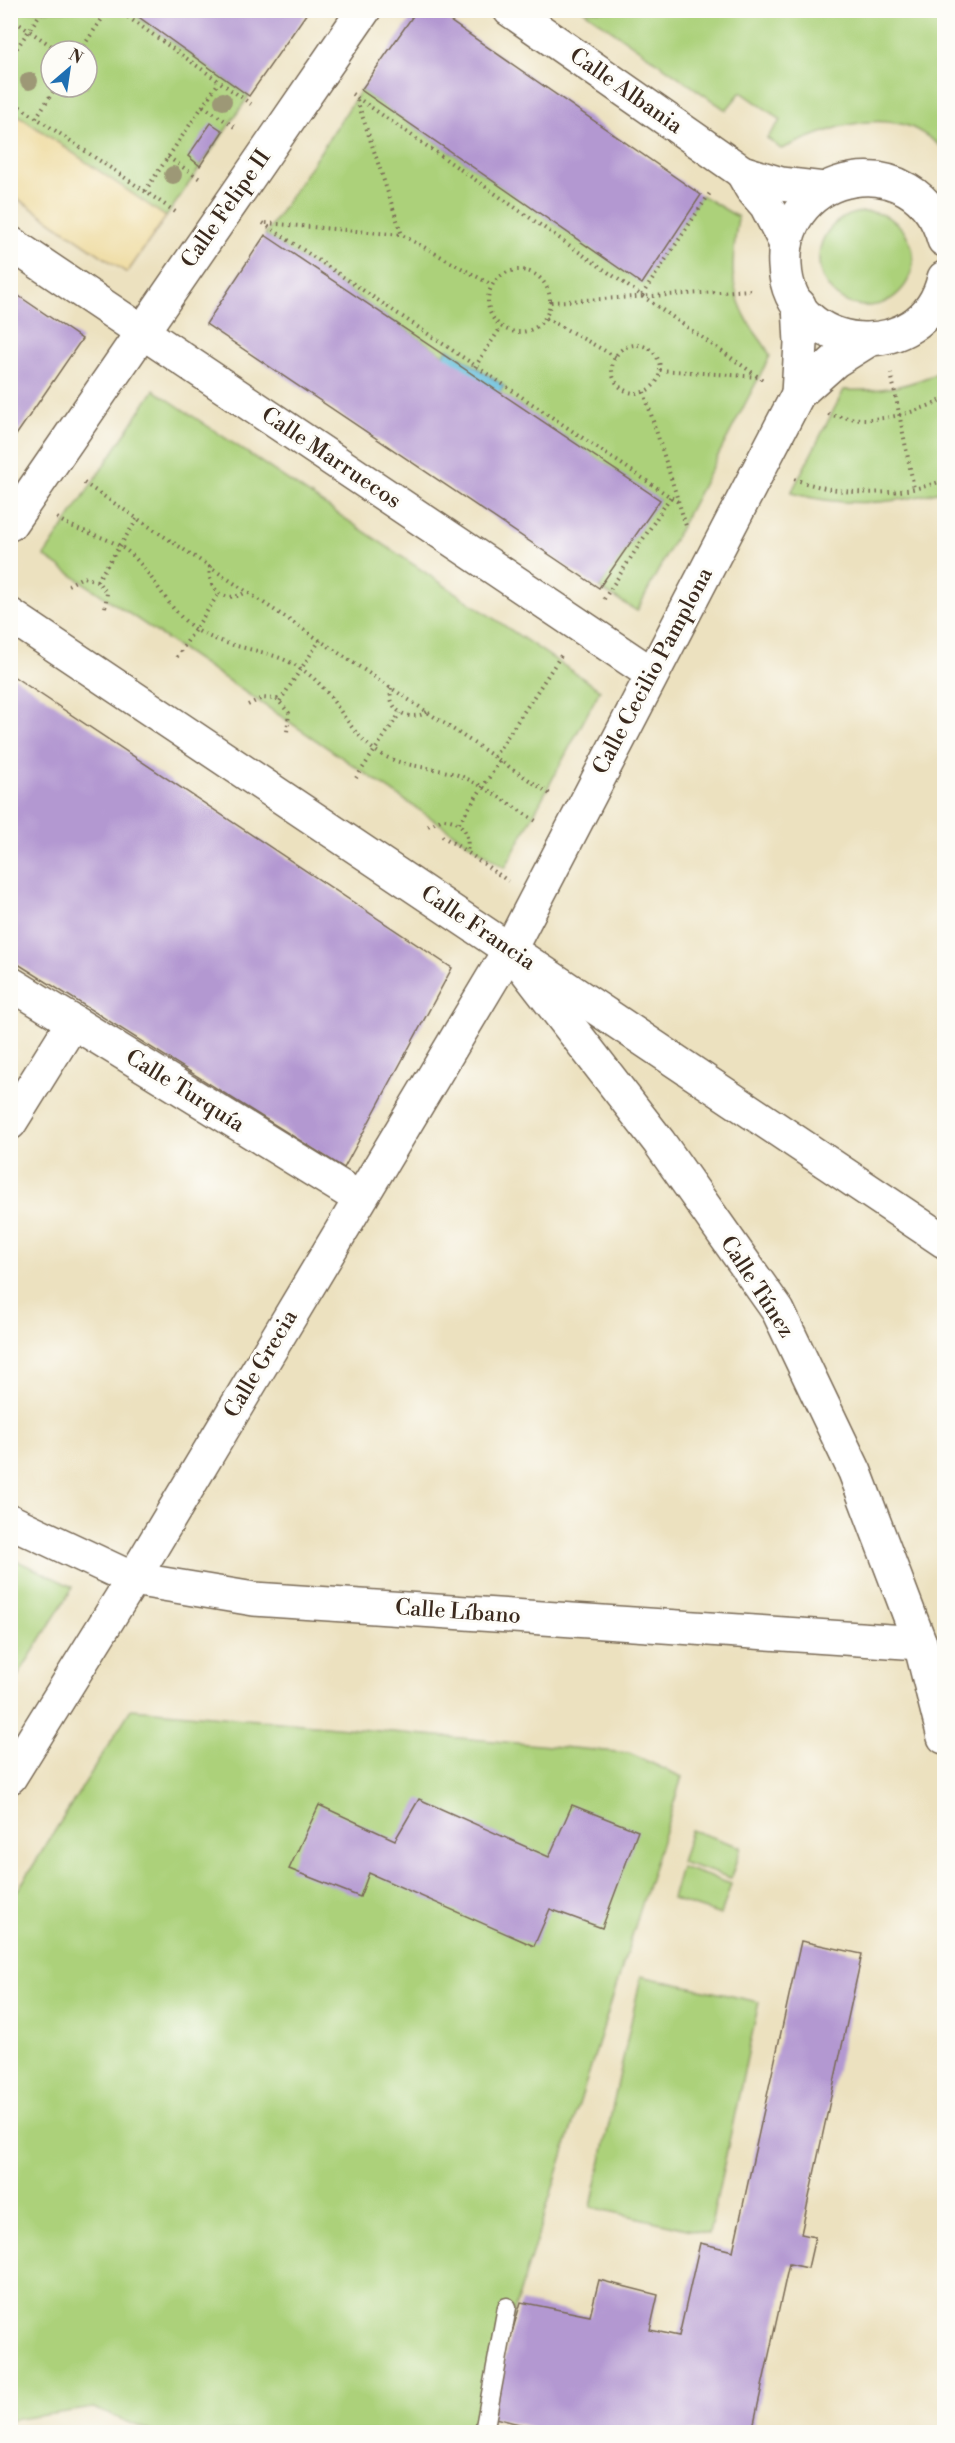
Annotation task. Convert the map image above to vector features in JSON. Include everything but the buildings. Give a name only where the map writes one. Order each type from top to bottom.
[{"type":"street","name":"Calle Felipe II","points":[[10,524],[364,10]]},
{"type":"street","name":"Calle Albania","points":[[510,10],[742,172],[781,184],[824,189]]},
{"type":"street","name":"Calle Albania","points":[[742,172],[751,188],[766,205],[786,244]]},
{"type":"street","points":[[943,286],[935,303],[922,318],[906,330],[887,338],[848,339],[828,331],[812,320],[799,305],[789,287],[784,268],[790,228],[800,211],[824,189],[847,180],[866,177],[885,180],[932,198],[932,212],[945,240]]},
{"type":"street","name":"Calle Marruecos","points":[[10,243],[652,674]]},
{"type":"street","name":"Calle Cecilio Pamplona","points":[[796,397],[801,343],[799,305]]},
{"type":"street","name":"Calle Cecilio Pamplona","points":[[510,949],[796,397],[829,365],[867,340]]},
{"type":"street","name":"Calle Francia","points":[[10,615],[945,1241]]},
{"type":"street","name":"Calle Grecia","points":[[10,1777],[133,1579],[510,949]]},
{"type":"street","name":"Calle Túnez","points":[[510,949],[659,1142],[778,1311],[855,1472],[920,1643],[945,1737]]},
{"type":"street","name":"Calle Turquía","points":[[10,983],[359,1198]]},
{"type":"street","points":[[10,1123],[73,1022]]},
{"type":"street","name":"Calle Líbano","points":[[10,1521],[133,1579],[254,1599],[920,1643]]},
{"type":"lane","points":[[484,2433],[507,2307]]},
{"type":"path","points":[[10,58],[44,10]]},
{"type":"path","points":[[88,39],[108,10]]},
{"type":"path","points":[[118,10],[251,104]]},
{"type":"path","points":[[10,18],[42,39]]},
{"type":"path","points":[[145,191],[219,82]]},
{"type":"path","points":[[352,94],[760,377],[796,397],[873,420],[900,416],[945,399]]},
{"type":"path","points":[[356,98],[402,235]]},
{"type":"path","points":[[36,118],[48,99]]},
{"type":"path","points":[[10,100],[177,213]]},
{"type":"path","points":[[203,106],[236,128]]},
{"type":"path","points":[[168,157],[200,179]]},
{"type":"path","points":[[642,295],[714,187]]},
{"type":"path","points":[[492,285],[402,235],[264,223],[678,502]]},
{"type":"path","points":[[509,271],[531,273],[543,281],[550,302],[546,318],[537,327],[524,333],[510,332],[501,327],[493,319],[488,306],[492,285],[509,271]]},
{"type":"path","points":[[550,302],[752,290]]},
{"type":"path","points":[[546,318],[616,357]]},
{"type":"path","points":[[475,366],[501,327]]},
{"type":"path","points":[[640,346],[655,355],[660,370],[657,381],[644,392],[626,391],[615,381],[612,371],[616,357],[629,347],[640,346]]},
{"type":"path","points":[[660,370],[760,377]]},
{"type":"path","points":[[891,373],[914,488]]},
{"type":"path","points":[[644,392],[687,529]]},
{"type":"path","points":[[793,479],[812,485],[865,492],[914,488],[945,480]]},
{"type":"path","points":[[84,483],[551,795]]},
{"type":"path","points":[[600,605],[670,496]]},
{"type":"path","points":[[52,516],[70,527],[95,534],[120,546],[134,556],[171,606],[195,629],[221,642],[267,651],[302,668],[326,689],[354,730],[375,750],[403,764],[461,777],[537,821]]},
{"type":"path","points":[[97,581],[138,518]]},
{"type":"path","points":[[210,566],[209,577],[219,593],[230,597],[248,591]]},
{"type":"path","points":[[68,585],[83,577],[97,581],[107,593],[105,609]]},
{"type":"path","points":[[177,657],[219,593]]},
{"type":"path","points":[[280,701],[320,640]]},
{"type":"path","points":[[494,757],[566,649]]},
{"type":"path","points":[[391,688],[391,701],[400,713],[411,717],[427,712]]},
{"type":"path","points":[[248,705],[262,698],[280,701],[290,717],[287,732]]},
{"type":"path","points":[[356,778],[400,713]]},
{"type":"path","points":[[459,823],[500,761]]},
{"type":"path","points":[[428,826],[443,819],[459,823],[467,835],[466,852]]},
{"type":"path","points":[[442,836],[511,883]]},
{"type":"green space","points":[[11,11],[129,11],[249,96],[166,217],[11,110]]},
{"type":"green space","points":[[584,11],[944,11],[944,149],[926,135],[905,125],[873,121],[842,126],[781,149],[767,138],[781,120],[741,92],[726,110]]},
{"type":"green space","points":[[361,90],[642,283],[701,195],[738,217],[733,260],[735,285],[743,311],[770,356],[637,611],[599,588],[659,500],[265,235]]},
{"type":"green space","points":[[866,212],[884,215],[899,226],[910,241],[913,259],[910,277],[899,292],[884,303],[866,306],[848,303],[833,292],[822,277],[819,259],[822,241],[833,226],[848,215]]},
{"type":"green space","points":[[944,370],[944,490],[906,499],[868,502],[829,501],[791,493],[844,390],[895,387]]},
{"type":"green space","points":[[154,390],[600,690],[505,868],[44,556]]},
{"type":"green space","points":[[11,1558],[73,1587],[11,1687]]},
{"type":"green space","points":[[131,1709],[629,1753],[682,1777],[476,2432],[152,2432],[94,2408],[11,2420],[11,1901]]},
{"type":"green space","points":[[691,1830],[741,1847],[731,1878],[681,1862]]},
{"type":"green space","points":[[681,1867],[731,1884],[721,1915],[672,1899]]},
{"type":"green space","points":[[641,1976],[759,2002],[709,2234],[591,2207]]},
{"type":"sand","points":[[10,110],[166,217],[127,273],[11,194]]},
{"type":"water","points":[[448,348],[504,386],[487,413],[431,378]]}]
